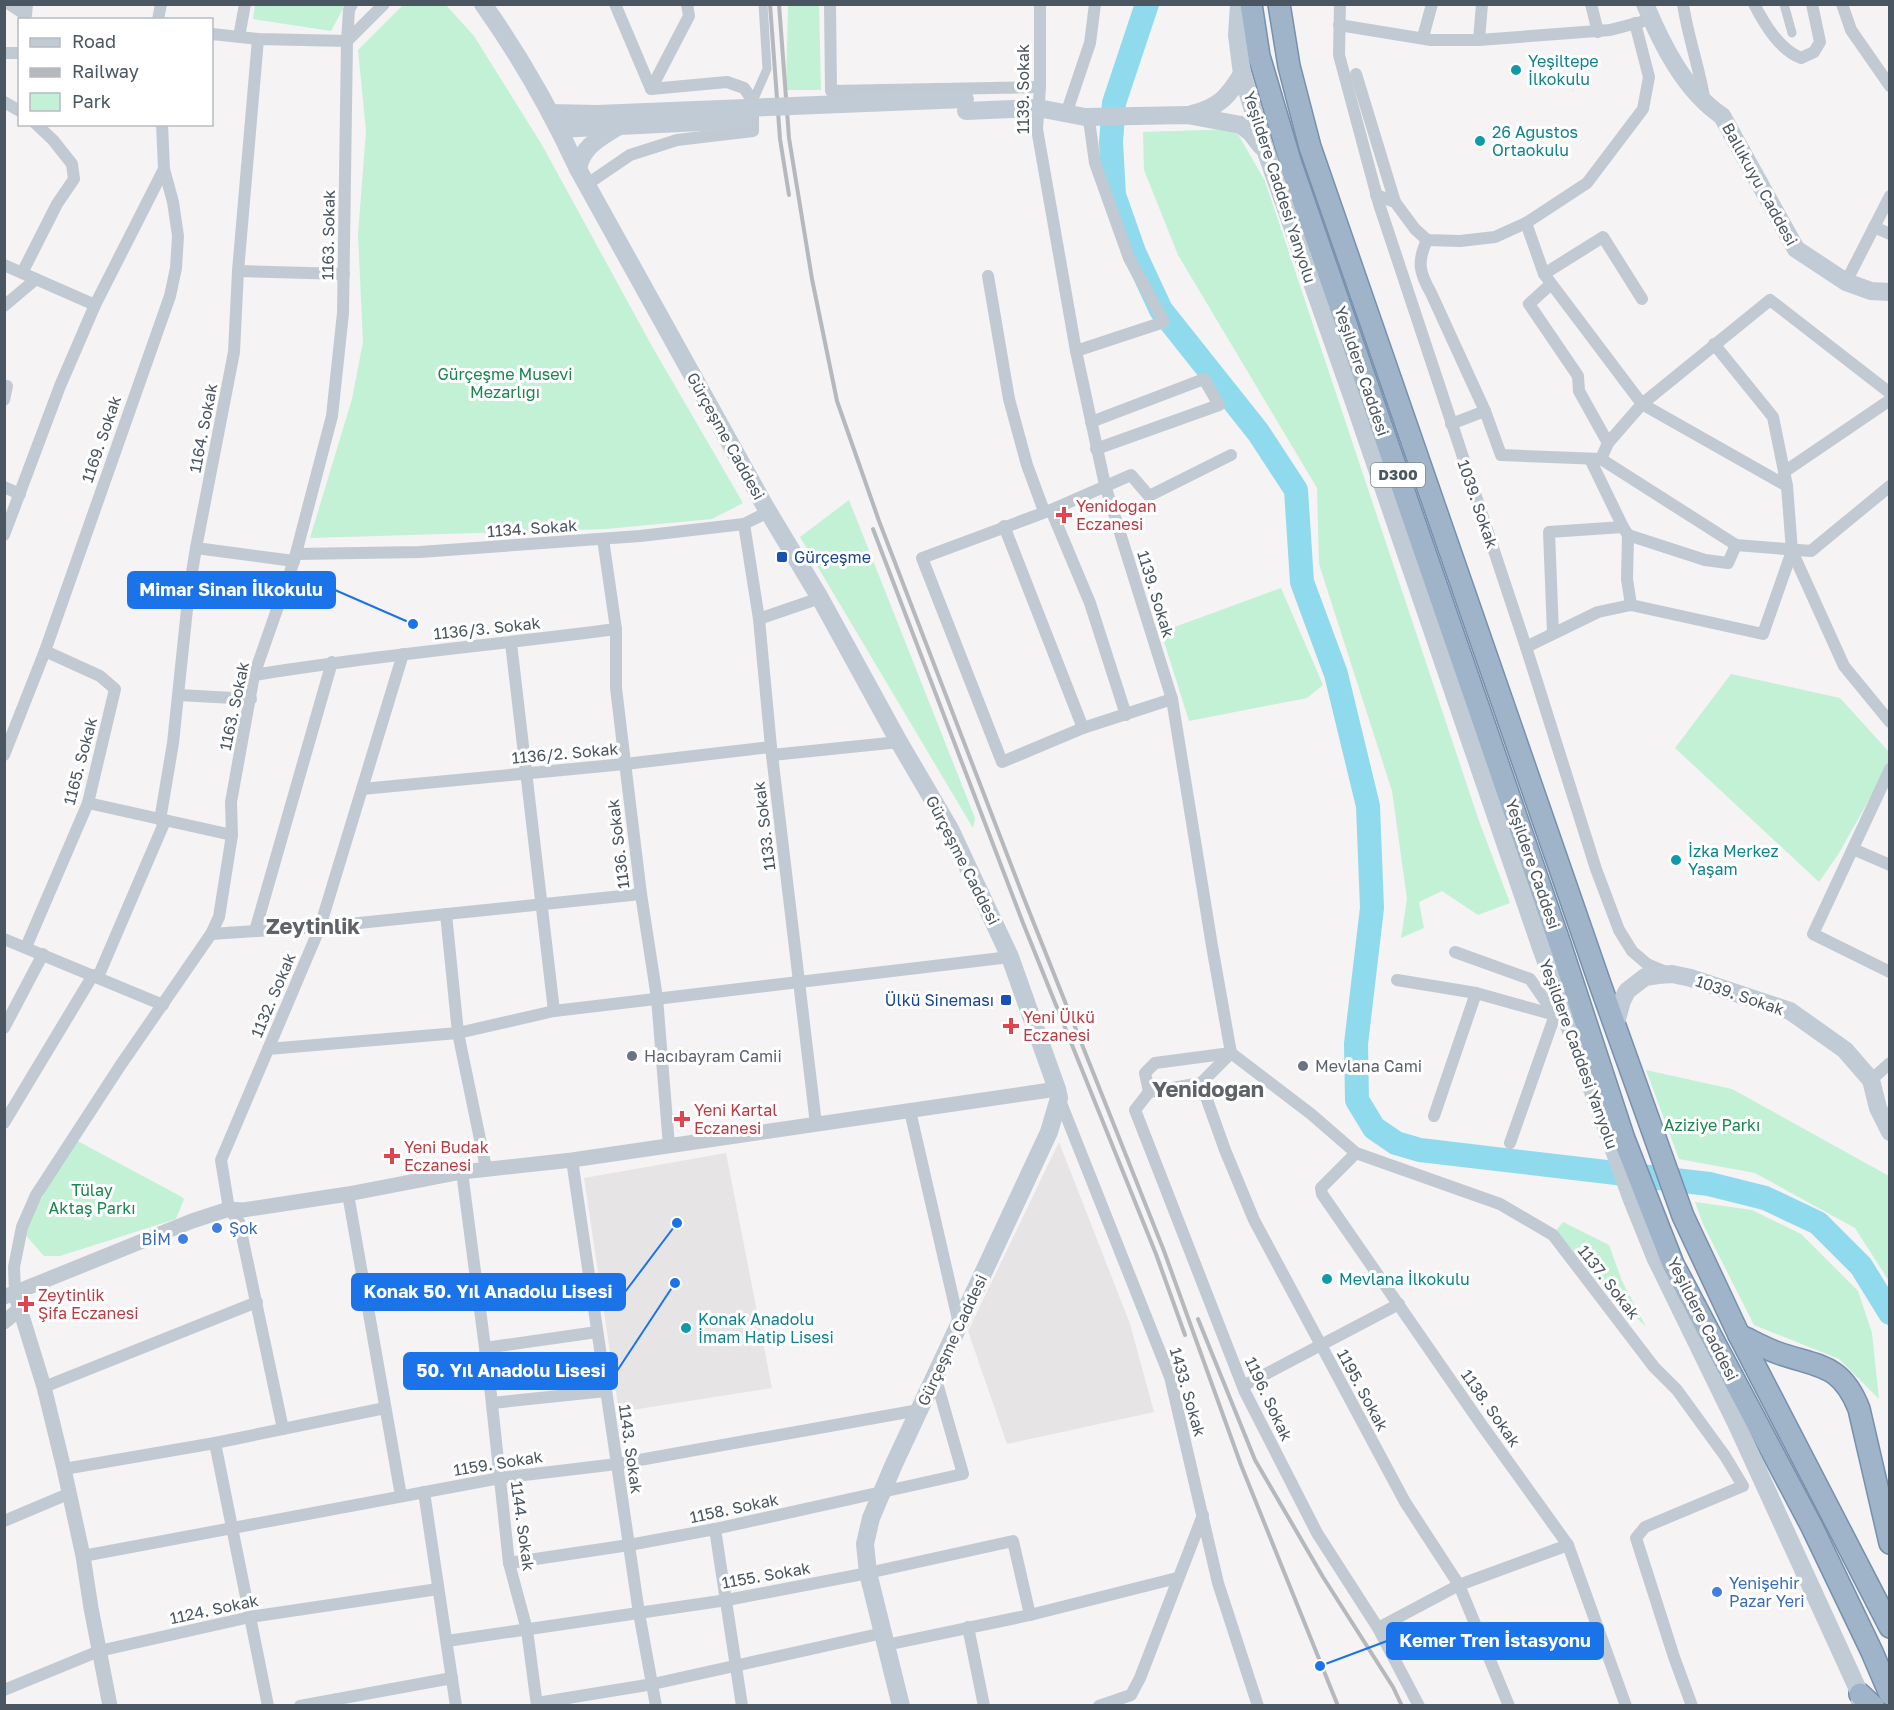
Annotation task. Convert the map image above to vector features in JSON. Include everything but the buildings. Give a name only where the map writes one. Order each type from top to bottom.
[{"type":"highway","name":"Yeşildere Caddesi","points":[[1251,4],[1259,56],[1291,164],[1559,941],[1616,1136],[1639,1198],[1812,1527],[1890,1694]]},
{"type":"highway","name":"Yeşildere Caddesi","points":[[1280,4],[1289,66],[1310,147],[1683,1216],[1739,1335],[1890,1627]]},
{"type":"highway","points":[[1739,1335],[1780,1353],[1832,1371],[1844,1381],[1859,1409],[1890,1543]]},
{"type":"main road","name":"Gürçeşme Caddesi","points":[[483,4],[513,47],[555,121],[582,177],[768,512],[820,597],[899,742],[950,829],[1010,957],[1058,1093],[1049,1132],[871,1518],[865,1544],[867,1574],[901,1705]]},
{"type":"main road","name":"Yeşildere Caddesi Yanyolu","points":[[1239,4],[1237,35],[1242,74],[1267,155],[1546,961],[1616,1136]]},
{"type":"main road","name":"Ballıkuyu Caddesi","points":[[1644,16],[1706,105],[1722,116],[1796,249],[1846,282],[1872,291],[1890,292]]},
{"type":"main road","points":[[1187,115],[1214,106],[1225,99],[1242,74]]},
{"type":"main road","points":[[555,121],[619,126],[974,104],[1021,97],[1038,108],[1085,117],[1187,115],[1241,125],[1251,133],[1267,155]]},
{"type":"main road","points":[[555,121],[597,114],[974,104]]},
{"type":"main road","points":[[582,177],[580,159],[588,146],[619,126]]},
{"type":"main road","points":[[1615,1026],[1622,1001],[1646,970]]},
{"type":"main road","name":"1039. Sokak","points":[[1646,970],[1715,985],[1790,1011],[1845,1050],[1871,1080],[1878,1108],[1890,1132]]},
{"type":"main road","points":[[1639,1198],[1655,1257],[1737,1425],[1864,1702]]},
{"type":"street","points":[[9,4],[26,13]]},
{"type":"street","points":[[239,37],[245,4]]},
{"type":"street","name":"1163. Sokak","points":[[10,1295],[14,1267],[11,1252],[36,1196],[211,934],[219,916],[232,835],[231,802],[254,675],[295,558],[332,416],[343,313],[347,41],[349,9],[352,4]]},
{"type":"street","points":[[213,34],[258,39],[347,41],[384,4]]},
{"type":"street","points":[[615,4],[651,89]]},
{"type":"street","points":[[651,89],[690,16],[687,4]]},
{"type":"street","points":[[582,177],[630,155],[677,141],[753,131],[753,101],[767,69],[763,4]]},
{"type":"street","points":[[830,4],[831,91],[1040,87]]},
{"type":"street","name":"1139. Sokak","points":[[1040,4],[1040,87],[1037,129],[1076,351],[1105,485],[1172,699],[1231,1053]]},
{"type":"street","points":[[1066,114],[1090,43],[1095,4]]},
{"type":"street","name":"1039. Sokak","points":[[1340,4],[1339,55],[1376,195],[1450,424],[1526,647],[1596,869],[1619,930],[1646,970]]},
{"type":"street","points":[[1423,37],[1432,4]]},
{"type":"street","points":[[1479,40],[1482,4]]},
{"type":"street","points":[[1591,4],[1598,32]]},
{"type":"street","points":[[1683,4],[1686,26],[1701,77],[1706,105]]},
{"type":"street","points":[[1754,4],[1762,21],[1781,44],[1790,54],[1801,58],[1814,52],[1820,42],[1812,4]]},
{"type":"street","points":[[1784,4],[1792,33]]},
{"type":"street","points":[[1842,4],[1851,30],[1890,86]]},
{"type":"street","points":[[1339,25],[1431,39],[1479,40],[1598,32],[1644,16],[1649,77],[1643,109],[1587,183],[1526,223],[1494,237],[1460,241],[1428,240],[1415,230],[1395,202],[1356,74]]},
{"type":"street","name":"1164. Sokak","points":[[95,976],[162,820],[173,743],[189,590],[234,352],[238,272],[258,39]]},
{"type":"street","points":[[651,89],[727,82],[744,88],[753,101]]},
{"type":"street","points":[[4,102],[18,110]]},
{"type":"street","points":[[1076,351],[1164,322],[1129,258],[1095,163],[1089,120],[1085,117]]},
{"type":"street","points":[[22,273],[57,204],[74,179],[72,164],[38,126]]},
{"type":"street","name":"1169. Sokak","points":[[4,755],[45,651],[170,296],[176,268],[178,236],[173,202],[164,169],[162,126]]},
{"type":"street","points":[[4,535],[60,386],[95,305],[164,169]]},
{"type":"street","points":[[1376,195],[1395,202]]},
{"type":"street","points":[[1846,282],[1890,196]]},
{"type":"street","points":[[1526,223],[1548,279],[1642,404],[1787,486]]},
{"type":"street","points":[[1874,227],[1890,234]]},
{"type":"street","points":[[1608,443],[1579,391],[1578,376],[1529,304],[1548,279],[1603,237],[1642,299]]},
{"type":"street","points":[[1428,240],[1420,255],[1421,276],[1485,411],[1501,455],[1596,459],[1736,546],[1792,551],[1811,551],[1890,486]]},
{"type":"street","points":[[4,265],[95,305]]},
{"type":"street","points":[[238,272],[344,274]]},
{"type":"street","points":[[988,276],[1008,399],[1027,465],[1090,603],[1126,716]]},
{"type":"street","points":[[4,306],[36,279]]},
{"type":"street","points":[[1596,459],[1642,404],[1770,300],[1890,393]]},
{"type":"street","points":[[1714,344],[1773,417],[1787,486],[1792,551],[1844,666],[1890,722]]},
{"type":"street","points":[[1091,422],[1204,380],[1219,405],[1096,449]]},
{"type":"street","points":[[4,386],[8,386],[4,400]]},
{"type":"street","points":[[1784,472],[1890,400]]},
{"type":"street","points":[[1450,424],[1485,411]]},
{"type":"street","points":[[1172,699],[1126,716],[1083,728],[1002,762],[922,558],[1048,510],[1131,475],[1149,496],[1231,455]]},
{"type":"street","points":[[1596,459],[1626,531],[1627,579],[1631,605]]},
{"type":"street","points":[[4,487],[20,494]]},
{"type":"street","name":"1134. Sokak","points":[[196,548],[295,558],[420,552],[603,539],[744,524],[768,512]]},
{"type":"street","name":"1133. Sokak","points":[[744,524],[759,619],[771,751],[816,1124]]},
{"type":"street","points":[[1004,526],[1083,728]]},
{"type":"street","points":[[1553,633],[1549,532],[1626,531],[1705,560],[1728,563],[1736,546]]},
{"type":"street","name":"1136. Sokak","points":[[603,539],[616,629],[616,688],[641,894],[657,998],[669,1146]]},
{"type":"street","points":[[1526,647],[1598,612],[1631,605],[1763,634],[1792,551]]},
{"type":"street","points":[[759,619],[820,597]]},
{"type":"street","name":"1136/3. Sokak","points":[[254,675],[332,662],[616,629]]},
{"type":"street","points":[[511,643],[554,1011]]},
{"type":"street","name":"1165. Sokak","points":[[26,947],[88,803],[115,689],[100,676],[45,651]]},
{"type":"street","name":"1132. Sokak","points":[[283,1429],[239,1222],[229,1209],[221,1160],[320,927],[403,654]]},
{"type":"street","points":[[255,931],[332,662]]},
{"type":"street","points":[[178,695],[251,699]]},
{"type":"street","name":"1136/2. Sokak","points":[[362,789],[771,751],[899,742]]},
{"type":"street","points":[[1890,769],[1813,934],[1890,972]]},
{"type":"street","points":[[88,803],[232,835]]},
{"type":"street","points":[[1852,849],[1890,866]]},
{"type":"street","points":[[211,934],[320,927],[641,894]]},
{"type":"street","points":[[446,914],[458,1033],[486,1168]]},
{"type":"street","points":[[4,939],[163,1005]]},
{"type":"street","points":[[1455,952],[1530,979],[1554,1015]]},
{"type":"street","points":[[4,1028],[43,954]]},
{"type":"street","points":[[268,1049],[458,1033],[554,1011],[1010,957]]},
{"type":"street","points":[[1530,979],[1536,969],[1546,961]]},
{"type":"street","points":[[4,1123],[95,976]]},
{"type":"street","points":[[1396,980],[1476,993],[1554,1015]]},
{"type":"street","points":[[1434,1116],[1476,993]]},
{"type":"street","points":[[1509,1143],[1554,1015]]},
{"type":"street","points":[[1231,1053],[1201,1083],[1149,1092],[1145,1073],[1155,1063],[1231,1053]]},
{"type":"street","name":"1137. Sokak","points":[[1231,1053],[1311,1114],[1356,1153],[1500,1204],[1553,1235],[1654,1367],[1677,1390],[1727,1459],[1743,1486],[1645,1527],[1636,1538],[1692,1706]]},
{"type":"street","points":[[1871,1080],[1890,1063]]},
{"type":"street","name":"1195. Sokak","points":[[1201,1083],[1254,1220],[1405,1502],[1459,1585],[1509,1706]]},
{"type":"street","name":"1196. Sokak","points":[[1149,1092],[1135,1110],[1138,1120],[1243,1386],[1317,1533],[1378,1628],[1419,1706]]},
{"type":"street","points":[[110,1706],[83,1556],[64,1469],[44,1387],[20,1309],[10,1295],[192,1221],[229,1209],[243,1210],[348,1194],[486,1168],[572,1160],[910,1111],[1058,1093]]},
{"type":"street","name":"1433. Sokak","points":[[1058,1093],[1170,1377],[1218,1583],[1258,1706]]},
{"type":"street","points":[[910,1111],[960,1325]]},
{"type":"street","name":"1138. Sokak","points":[[1356,1153],[1321,1188],[1322,1194],[1568,1545],[1626,1706]]},
{"type":"street","name":"1143. Sokak","points":[[572,1160],[628,1545],[656,1706]]},
{"type":"street","name":"1144. Sokak","points":[[462,1172],[492,1403],[509,1563],[527,1630],[537,1704]]},
{"type":"street","points":[[348,1194],[401,1496]]},
{"type":"street","points":[[44,1387],[257,1302]]},
{"type":"street","points":[[1243,1386],[1399,1304]]},
{"type":"street","points":[[4,1322],[20,1309]]},
{"type":"street","points":[[485,1348],[597,1332]]},
{"type":"street","name":"1158. Sokak","points":[[509,1563],[715,1529],[963,1474],[935,1376]]},
{"type":"street","points":[[492,1403],[606,1391]]},
{"type":"street","points":[[64,1469],[215,1443],[385,1408]]},
{"type":"street","name":"1159. Sokak","points":[[83,1556],[500,1478],[617,1464],[919,1410]]},
{"type":"street","points":[[215,1443],[268,1706]]},
{"type":"street","points":[[424,1492],[456,1706]]},
{"type":"street","points":[[4,1521],[68,1494]]},
{"type":"street","points":[[1099,1706],[1131,1695],[1140,1678],[1203,1515]]},
{"type":"street","points":[[715,1529],[742,1706]]},
{"type":"street","name":"1155. Sokak","points":[[447,1641],[727,1599],[867,1574],[1013,1541],[1030,1615]]},
{"type":"street","points":[[1378,1628],[1459,1585],[1568,1545]]},
{"type":"street","points":[[537,1704],[653,1684],[737,1664],[1030,1615],[1177,1578]]},
{"type":"street","name":"1124. Sokak","points":[[4,1690],[99,1651],[250,1617],[438,1589]]},
{"type":"street","points":[[968,1627],[984,1706]]},
{"type":"street","points":[[300,1706],[452,1678]]},
{"type":"shaded area","points":[[1059,1142],[1130,1324],[1154,1412],[1007,1444],[968,1331]]},
{"type":"shaded area","points":[[726,1153],[772,1388],[619,1412],[584,1178]]},
{"type":"green space","points":[[255,4],[345,5],[331,31],[253,19]]},
{"type":"green space","name":"Gürçeşme Musevi Mezarlığı","points":[[403,5],[446,5],[474,36],[542,145],[653,348],[743,503],[712,519],[606,529],[310,538],[352,399],[363,342],[358,235],[366,131],[358,50]]},
{"type":"green space","points":[[788,5],[819,5],[821,90],[786,90]]},
{"type":"green space","points":[[1235,129],[1265,181],[1479,821],[1510,903],[1478,915],[1442,891],[1419,902],[1424,928],[1401,938],[1407,899],[1392,791],[1319,564],[1317,488],[1178,255],[1144,170],[1143,132]]},
{"type":"green space","points":[[849,500],[975,818],[973,828],[800,537]]},
{"type":"green space","points":[[1281,588],[1323,685],[1307,698],[1189,721],[1161,632]]},
{"type":"green space","points":[[1731,674],[1840,698],[1889,752],[1889,764],[1839,853],[1819,882],[1675,748]]},
{"type":"green space","name":"Aziziye Parkı","points":[[1646,1070],[1732,1089],[1889,1176],[1889,1281],[1855,1228],[1755,1173],[1679,1159]]},
{"type":"green space","name":"Tülay Aktaş Parkı","points":[[74,1139],[184,1199],[176,1219],[60,1256],[44,1256],[23,1232]]},
{"type":"green space","points":[[1695,1202],[1752,1210],[1801,1234],[1858,1291],[1872,1333],[1879,1399],[1839,1359],[1754,1325],[1703,1224]]},
{"type":"green space","points":[[1563,1222],[1609,1245],[1622,1281],[1646,1327],[1597,1278],[1556,1231]]},
{"type":"waterway","points":[[1147,4],[1114,103],[1111,142],[1114,195],[1134,252],[1161,310],[1258,432],[1296,490],[1302,582],[1336,674],[1368,806],[1372,908],[1356,1044],[1357,1100],[1374,1128],[1396,1143],[1420,1150],[1709,1184],[1765,1198],[1818,1223],[1861,1266],[1890,1313]]},
{"type":"railway","points":[[770,4],[780,139],[789,195]]},
{"type":"railway","points":[[779,4],[789,138],[812,279],[837,401],[879,521],[1023,896],[1164,1251],[1241,1465],[1338,1706]]},
{"type":"railway","points":[[873,529],[1023,923],[1156,1254],[1185,1335]]},
{"type":"railway","points":[[1198,1319],[1255,1460],[1323,1577],[1393,1687],[1402,1706]]},
{"type":"place","name":"Yeşiltepe İlkokulu","points":[[1516,70]]},
{"type":"place","name":"26 Ağustos Ortaokulu","points":[[1480,141]]},
{"type":"place","name":"Yenidoğan Eczanesi","points":[[1064,515]]},
{"type":"place","name":"Gürçeşme","points":[[782,557]]},
{"type":"place","name":"Mimar Sinan İlkokulu","points":[[413,624]]},
{"type":"place","name":"İzka Merkez Yaşam","points":[[1676,860]]},
{"type":"place","name":"Ülkü Sineması","points":[[1006,1000]]},
{"type":"place","name":"Yeni Ülkü Eczanesi","points":[[1011,1026]]},
{"type":"place","name":"Hacıbayram Camii","points":[[632,1056]]},
{"type":"place","name":"Mevlana Cami","points":[[1303,1066]]},
{"type":"place","name":"Yeni Kartal Eczanesi","points":[[682,1119]]},
{"type":"place","name":"Yeni Budak Eczanesi","points":[[392,1156]]},
{"type":"place","name":"Konak 50. Yıl Anadolu Lisesi","points":[[677,1223]]},
{"type":"place","name":"Şok","points":[[217,1228]]},
{"type":"place","name":"BİM","points":[[183,1239]]},
{"type":"place","name":"Mevlana İlkokulu","points":[[1327,1279]]},
{"type":"place","name":"50. Yıl Anadolu Lisesi","points":[[675,1283]]},
{"type":"place","name":"Zeytinlik Şifa Eczanesi","points":[[26,1304]]},
{"type":"place","name":"Konak Anadolu İmam Hatip Lisesi","points":[[686,1328]]},
{"type":"place","name":"Yenişehir Pazar Yeri","points":[[1717,1592]]},
{"type":"place","name":"Kemer Tren İstasyonu","points":[[1320,1666]]},
{"type":"district","name":"Zeytinlik","points":[[313,926]]},
{"type":"district","name":"Yenidoğan","points":[[1208,1089]]}]
